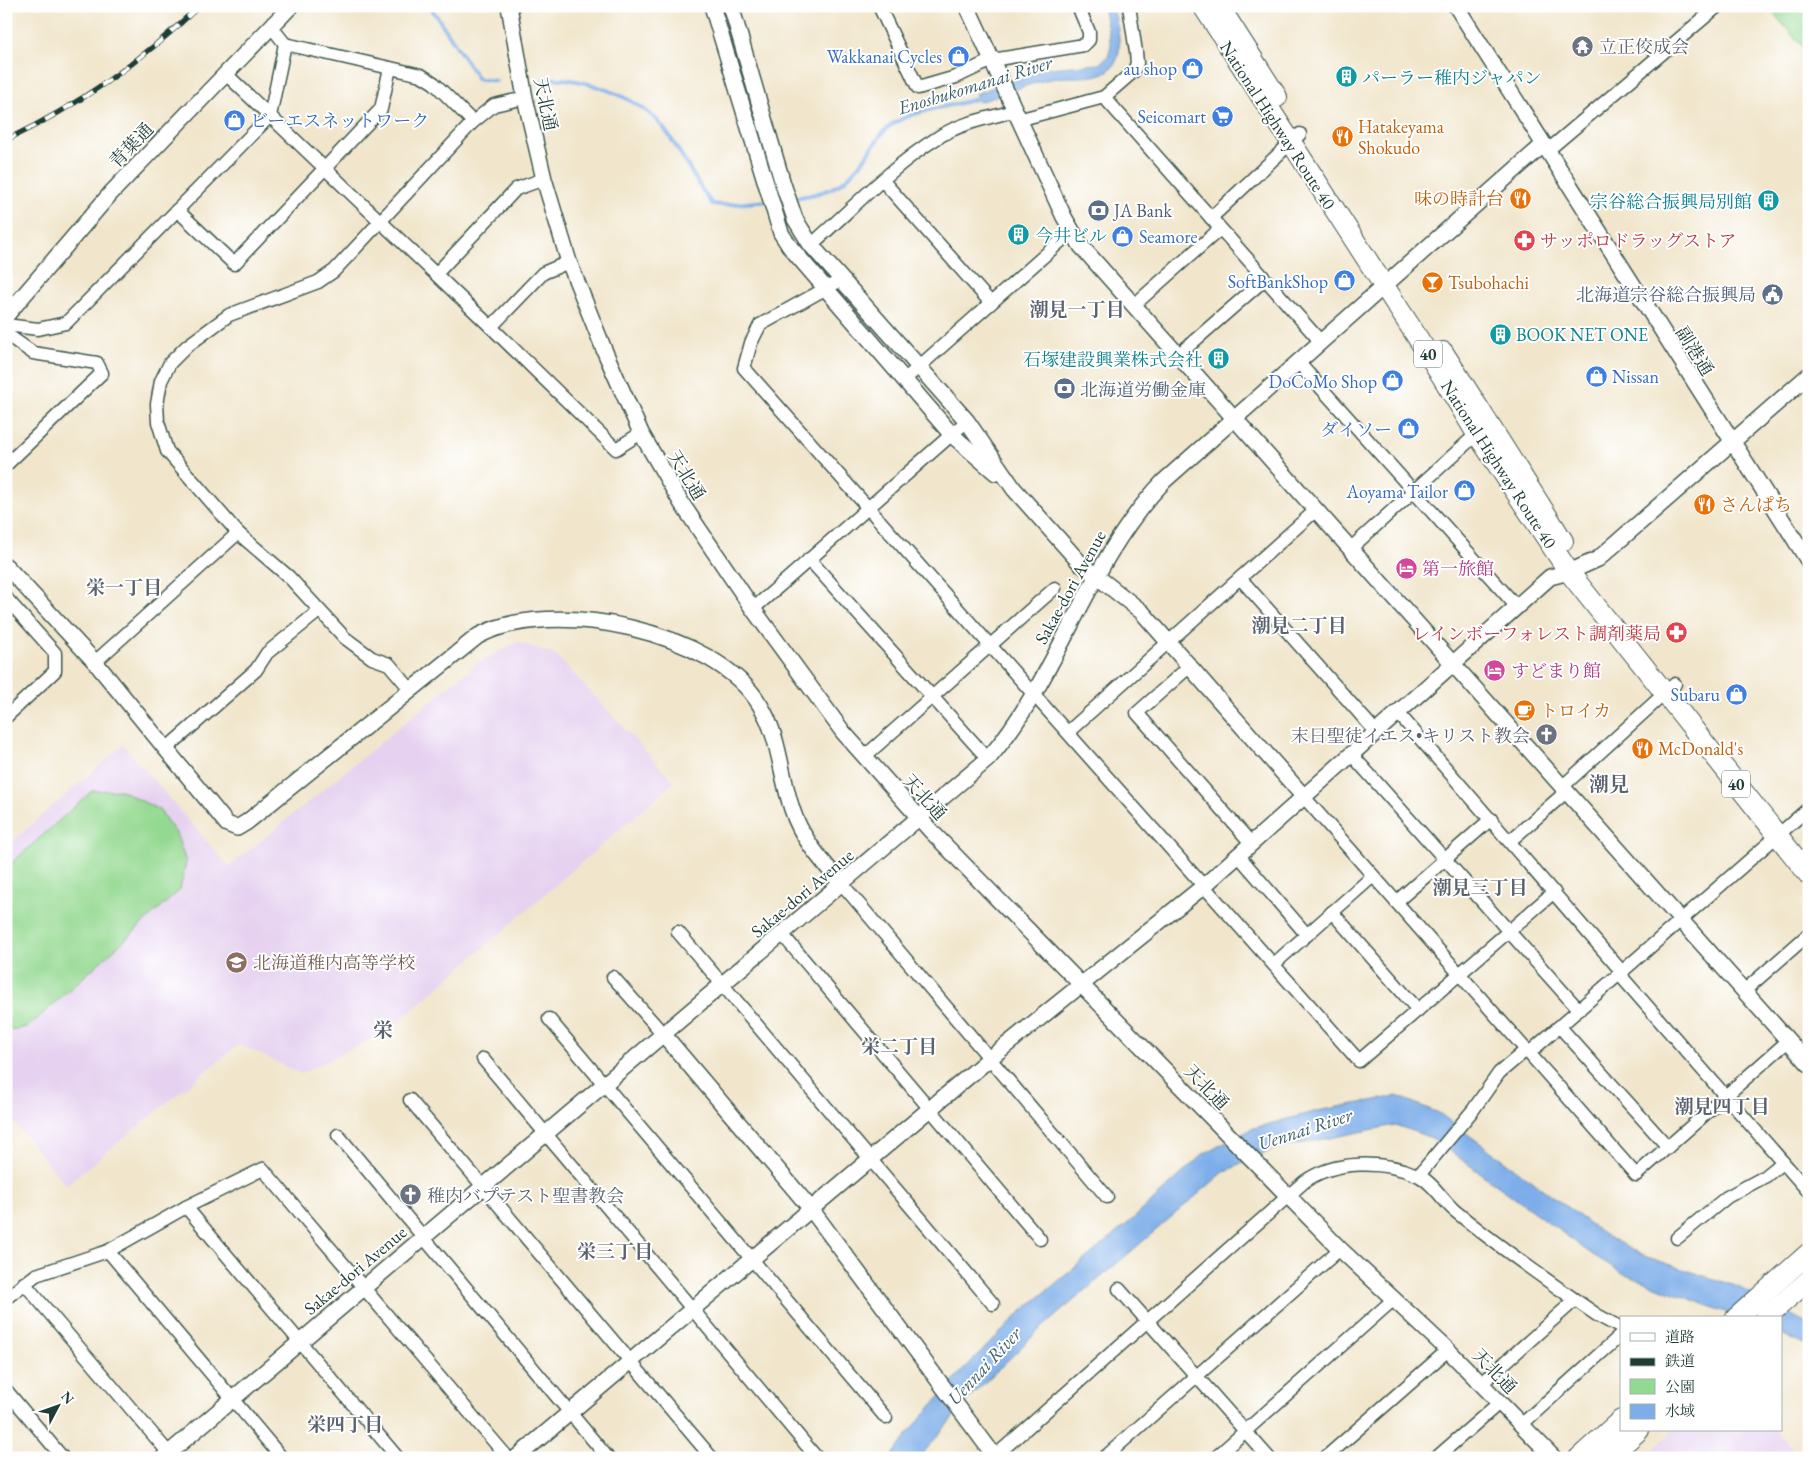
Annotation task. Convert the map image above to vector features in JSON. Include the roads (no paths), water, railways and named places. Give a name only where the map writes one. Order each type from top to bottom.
[{"type":"highway","name":"National Highway Route 40","points":[[1203,6],[1296,138],[1575,570],[1782,832],[1809,875]]},
{"type":"highway","name":"National Highway Route 40","points":[[1219,6],[1296,138]]},
{"type":"highway","name":"National Highway Route 40","points":[[1782,832],[1809,854]]},
{"type":"highway","points":[[1738,1316],[1809,1253]]},
{"type":"highway","points":[[1767,1316],[1809,1280]]},
{"type":"highway","points":[[1579,1458],[1620,1421]]},
{"type":"highway","points":[[1608,1458],[1637,1432]]},
{"type":"street","name":"青葉通","points":[[6,316],[111,193],[290,6]]},
{"type":"street","name":"天北通","points":[[509,6],[525,98],[544,179],[569,262],[604,352],[641,433],[692,519],[753,609],[824,708],[864,757],[919,818],[1081,986],[1340,1249],[1448,1350],[1554,1458]]},
{"type":"street","points":[[712,6],[766,189],[781,233],[790,247],[952,435],[1014,488]]},
{"type":"street","points":[[731,6],[783,184],[792,210],[811,245],[967,422],[1014,488],[1094,577],[1117,591],[1142,612],[1636,1174],[1788,1040]]},
{"type":"street","points":[[880,6],[918,88],[994,65],[1084,45],[1089,40],[1089,32],[1078,6]]},
{"type":"street","points":[[967,6],[1071,232],[1081,246],[1809,1064]]},
{"type":"street","points":[[811,245],[905,161],[938,137],[979,120],[1104,97],[1134,71],[1137,63],[1129,6]]},
{"type":"street","name":"副港通","points":[[1456,6],[1731,442],[1809,562]]},
{"type":"street","points":[[1545,148],[1718,6]]},
{"type":"street","points":[[271,26],[285,44],[421,75],[434,83],[473,122]]},
{"type":"street","points":[[6,325],[38,329],[66,323],[270,116],[285,44]]},
{"type":"street","points":[[177,210],[234,264],[381,109],[390,68]]},
{"type":"street","points":[[226,74],[492,327],[616,449],[641,433]]},
{"type":"street","points":[[1104,97],[1321,342]]},
{"type":"street","points":[[411,690],[389,664],[355,647],[289,577],[238,533],[167,452],[158,422],[157,404],[161,381],[170,363],[210,328],[229,315],[318,282],[334,271],[473,122],[494,105],[525,98]]},
{"type":"street","points":[[1211,218],[1296,138]]},
{"type":"street","name":"Sakae-dori Avenue","points":[[168,1456],[232,1399],[988,759],[1012,729],[1034,694],[1107,554],[1144,502],[1388,281],[1545,148]]},
{"type":"street","points":[[436,274],[516,189],[544,179]]},
{"type":"street","points":[[883,181],[991,303]]},
{"type":"street","points":[[1133,306],[1220,229]]},
{"type":"street","points":[[904,380],[1071,232]]},
{"type":"street","points":[[492,327],[543,273],[569,262]]},
{"type":"street","points":[[1177,356],[1265,279]]},
{"type":"street","points":[[841,280],[760,325],[751,343],[744,368],[870,507],[1359,1061],[1554,892]]},
{"type":"street","points":[[6,334],[33,353],[97,363],[102,373],[6,465]]},
{"type":"street","points":[[1298,362],[1516,607]]},
{"type":"street","points":[[516,1458],[989,1059],[1204,885],[1550,577],[1575,570],[1598,559],[1809,374]]},
{"type":"street","points":[[753,609],[967,422]]},
{"type":"street","points":[[1350,548],[1483,428]]},
{"type":"street","points":[[1068,732],[1316,510]]},
{"type":"street","points":[[95,662],[238,533]]},
{"type":"street","points":[[809,559],[988,759]]},
{"type":"street","points":[[6,566],[95,662],[227,824],[237,828],[247,822],[478,636],[507,623],[544,620],[599,621],[639,629],[678,643],[718,664],[742,682],[759,702],[772,725],[792,811],[815,853],[1107,1197]]},
{"type":"street","points":[[1240,578],[1377,732]]},
{"type":"street","points":[[6,592],[19,580]]},
{"type":"street","points":[[864,757],[1055,588]]},
{"type":"street","points":[[6,598],[55,654],[55,671],[6,717]]},
{"type":"street","points":[[166,748],[256,670],[267,653],[319,611]]},
{"type":"street","points":[[1190,666],[1137,713],[1251,843]]},
{"type":"street","points":[[1510,841],[1669,689]]},
{"type":"street","points":[[1398,713],[1554,892],[1725,1096],[1809,1192]]},
{"type":"street","points":[[1352,755],[1579,1010]]},
{"type":"street","points":[[1419,1175],[1473,1110],[1499,1074],[1560,1027],[1622,974],[1809,808]]},
{"type":"street","points":[[1396,902],[1491,819]]},
{"type":"street","points":[[1238,855],[1307,935]]},
{"type":"street","points":[[1274,964],[1373,876]]},
{"type":"street","points":[[1332,912],[1418,1010]]},
{"type":"street","points":[[678,932],[993,1304]]},
{"type":"street","points":[[782,934],[1040,1239]]},
{"type":"street","points":[[1744,991],[1809,934]]},
{"type":"street","points":[[613,977],[811,1209],[931,1370],[973,1430],[995,1457],[1288,1196],[1318,1172],[1337,1167],[1393,1167],[1419,1175],[1454,1210],[1575,1300],[1620,1327]]},
{"type":"street","points":[[549,1019],[886,1418]]},
{"type":"street","points":[[1560,1027],[1668,1146]]},
{"type":"street","points":[[483,1060],[817,1458]]},
{"type":"street","points":[[410,1100],[712,1458]]},
{"type":"street","points":[[338,1135],[608,1458]]},
{"type":"street","points":[[1677,1238],[1727,1197],[1766,1176],[1783,1162]]},
{"type":"street","points":[[6,1298],[36,1275],[108,1251],[186,1207],[263,1169],[508,1458]]},
{"type":"street","points":[[186,1207],[398,1458]]},
{"type":"street","points":[[1104,1458],[1340,1249]]},
{"type":"street","points":[[108,1251],[282,1458]]},
{"type":"street","points":[[24,1283],[168,1456]]},
{"type":"street","points":[[1119,1289],[1269,1458]]},
{"type":"street","points":[[1215,1458],[1394,1299]]},
{"type":"street","points":[[1481,1384],[1575,1300]]},
{"type":"street","points":[[1521,1425],[1620,1336]]},
{"type":"street","points":[[1325,1458],[1448,1350]]},
{"type":"street","points":[[6,1390],[63,1458]]},
{"type":"street","points":[[1436,1458],[1499,1403]]},
{"type":"water","points":[[1103,6],[1113,6],[1119,38],[1118,58],[1106,72],[1094,76],[1061,77],[1047,80],[979,102],[975,94],[1047,68],[1099,64],[1108,56],[1111,45]]},
{"type":"water","name":"Uennai River","points":[[1397,1096],[1439,1113],[1605,1235],[1644,1256],[1738,1287],[1809,1324],[1809,1347],[1782,1334],[1782,1316],[1736,1316],[1626,1275],[1593,1255],[1432,1138],[1395,1125],[1274,1149],[1224,1172],[1038,1331],[973,1394],[919,1458],[891,1458],[909,1432],[961,1372],[1020,1313],[1133,1219],[1203,1154],[1254,1128],[1317,1111]]},
{"type":"waterway","name":"Enoshukomanai River","points":[[6,9],[13,6]]},
{"type":"waterway","name":"Enoshukomanai River","points":[[430,6],[478,79],[496,81]]},
{"type":"waterway","name":"Enoshukomanai River","points":[[544,79],[591,84],[624,97],[652,115],[669,135],[712,204],[723,205],[768,201]]},
{"type":"waterway","name":"Enoshukomanai River","points":[[792,198],[819,193],[839,184],[855,170],[883,133],[898,121],[918,113],[982,97]]},
{"type":"railway","points":[[6,140],[59,112],[108,81],[132,64],[199,6]]},
{"type":"place","name":"立正佼成会","points":[[1583,46]]},
{"type":"place","name":"Wakkanai Cycles","points":[[958,56]]},
{"type":"place","name":"au shop","points":[[1193,68]]},
{"type":"place","name":"パーラー稚内ジャパン","points":[[1346,77]]},
{"type":"place","name":"Seicomart","points":[[1222,116]]},
{"type":"place","name":"ビーエスネットワーク","points":[[234,120]]},
{"type":"place","name":"Hatakeyama Shokudo","points":[[1342,136]]},
{"type":"place","name":"味の時計台","points":[[1520,198]]},
{"type":"place","name":"宗谷総合振興局別館","points":[[1768,201]]},
{"type":"place","name":"JA Bank","points":[[1098,210]]},
{"type":"place","name":"今井ビル","points":[[1019,235]]},
{"type":"place","name":"Seamore","points":[[1123,236]]},
{"type":"place","name":"サッポロドラッグストア","points":[[1524,240]]},
{"type":"place","name":"SoftBankShop","points":[[1344,281]]},
{"type":"place","name":"Tsubohachi","points":[[1432,282]]},
{"type":"place","name":"北海道宗谷総合振興局","points":[[1772,294]]},
{"type":"place","name":"BOOK NET ONE","points":[[1500,334]]},
{"type":"place","name":"石塚建設興業株式会社","points":[[1219,359]]},
{"type":"place","name":"Nissan","points":[[1596,376]]},
{"type":"place","name":"DoCoMo Shop","points":[[1393,381]]},
{"type":"place","name":"北海道労働金庫","points":[[1064,389]]},
{"type":"place","name":"ダイソー","points":[[1408,429]]},
{"type":"place","name":"Aoyama Tailor","points":[[1464,491]]},
{"type":"place","name":"さんぱち","points":[[1704,504]]},
{"type":"place","name":"第一旅館","points":[[1406,568]]},
{"type":"place","name":"レインボーフォレスト調剤薬局","points":[[1677,633]]},
{"type":"place","name":"すどまり館","points":[[1495,670]]},
{"type":"place","name":"Subaru","points":[[1736,694]]},
{"type":"place","name":"トロイカ","points":[[1524,710]]},
{"type":"place","name":"末日聖徒イエス•キリスト教会","points":[[1546,735]]},
{"type":"place","name":"McDonald's","points":[[1642,748]]},
{"type":"place","name":"北海道稚内高等学校","points":[[237,962]]},
{"type":"place","name":"稚内バプテスト聖書教会","points":[[411,1195]]},
{"type":"district","name":"潮見一丁目","points":[[1077,309]]},
{"type":"district","name":"栄一丁目","points":[[124,587]]},
{"type":"district","name":"潮見二丁目","points":[[1299,625]]},
{"type":"district","name":"潮見","points":[[1609,784]]},
{"type":"district","name":"潮見三丁目","points":[[1480,887]]},
{"type":"district","name":"栄","points":[[383,1030]]},
{"type":"district","name":"栄二丁目","points":[[899,1046]]},
{"type":"district","name":"潮見四丁目","points":[[1722,1106]]},
{"type":"district","name":"栄三丁目","points":[[615,1251]]},
{"type":"district","name":"栄四丁目","points":[[345,1424]]}]
